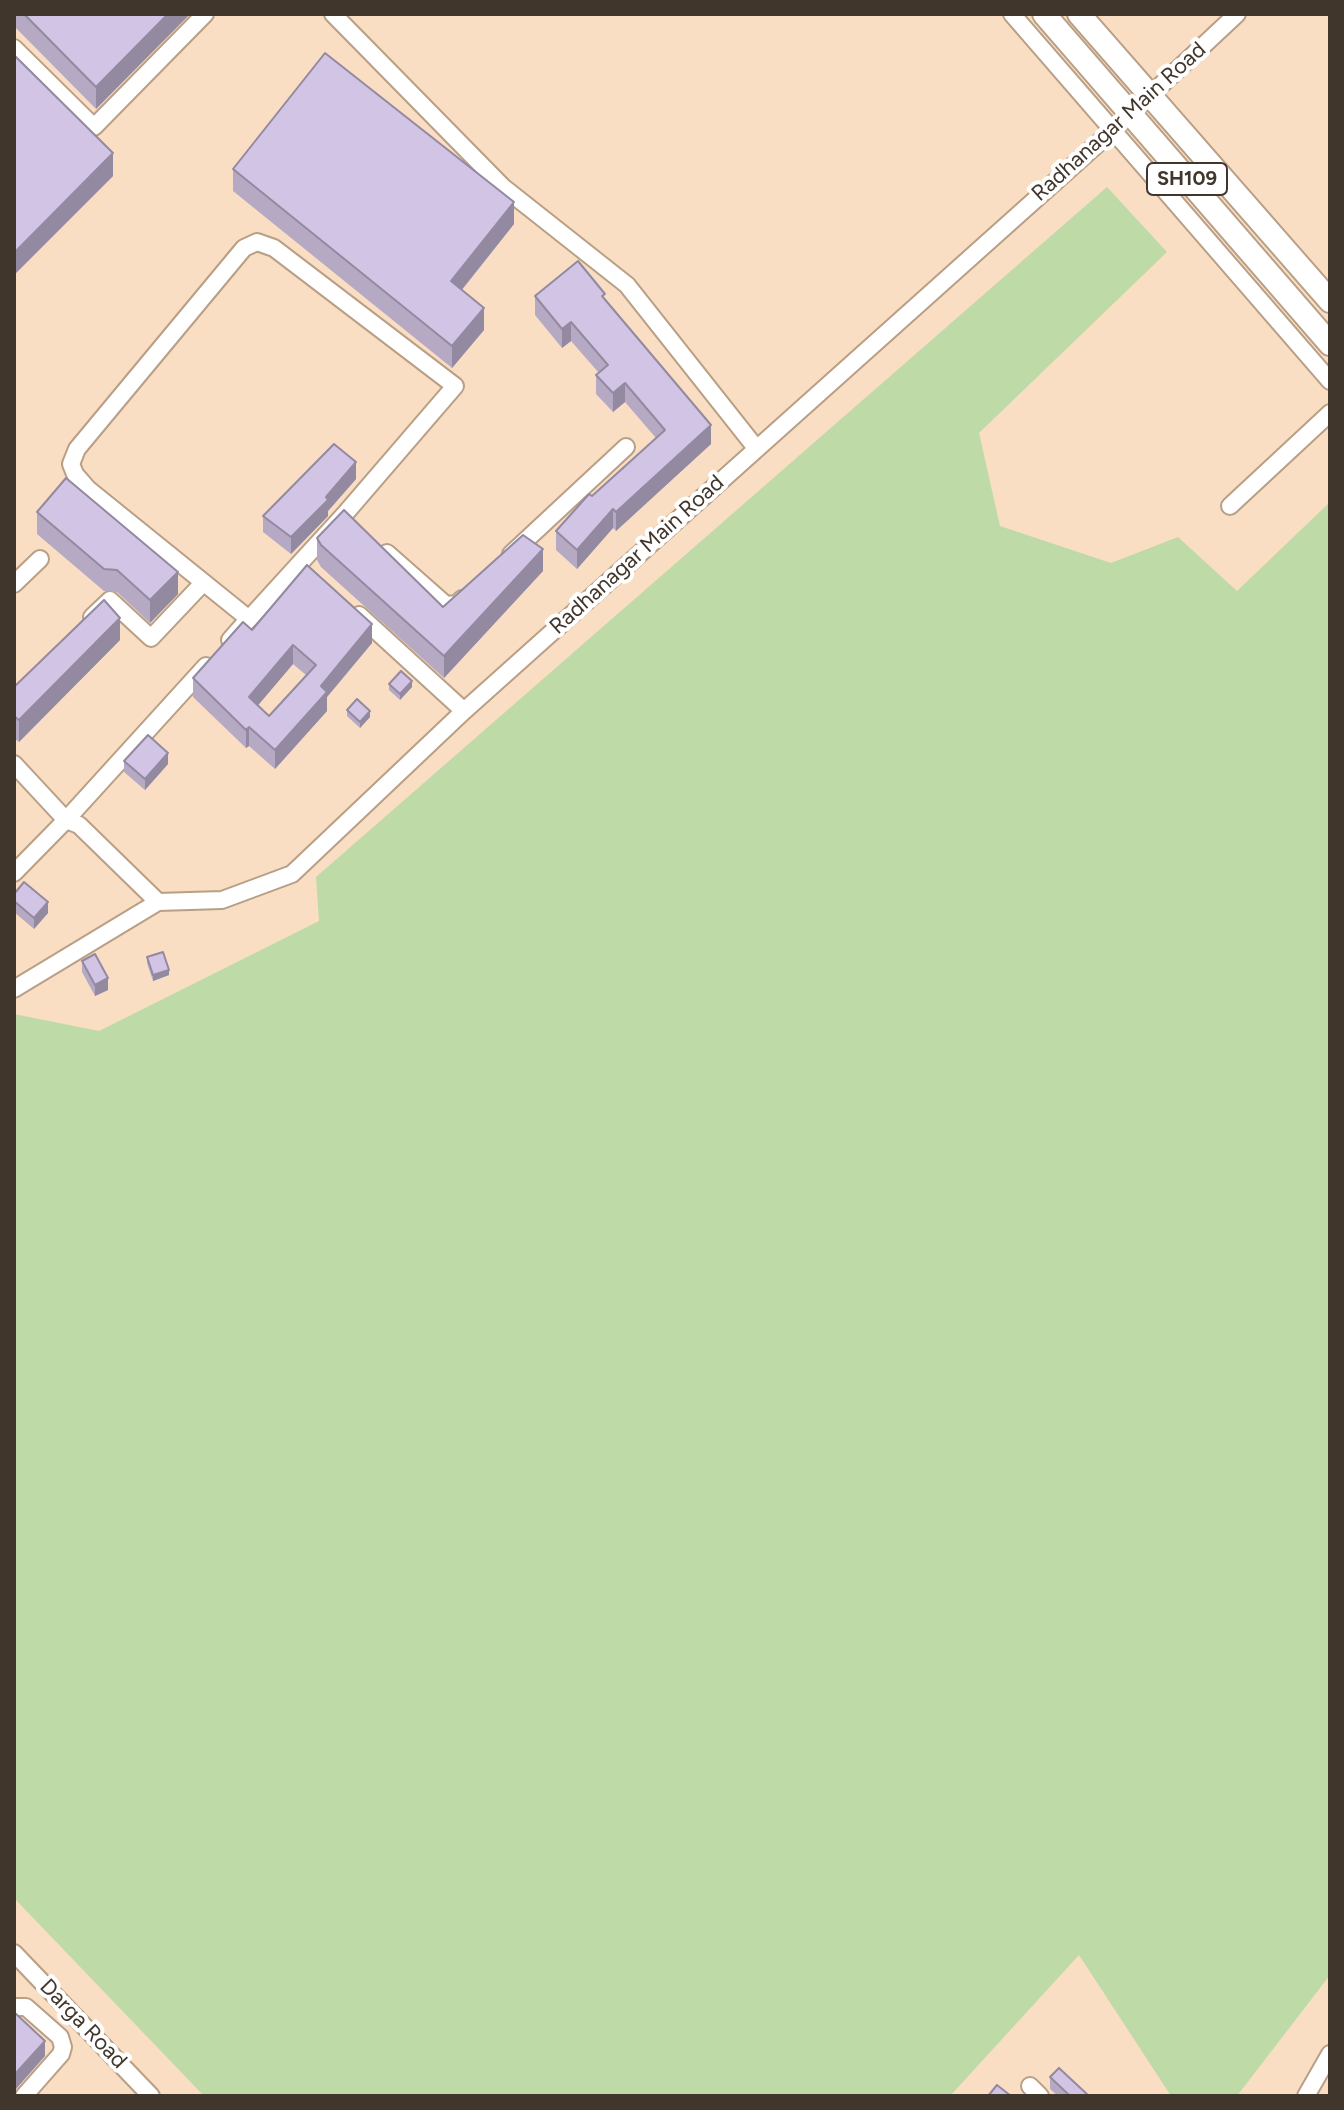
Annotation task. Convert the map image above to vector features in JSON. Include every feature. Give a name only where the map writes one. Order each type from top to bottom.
[{"type":"main road","name":"SH109","points":[[1044,14],[1330,344]]},
{"type":"main road","name":"SH109","points":[[1079,14],[1330,301]]},
{"type":"street","points":[[14,48],[94,127],[205,14]]},
{"type":"street","points":[[333,14],[503,187],[627,285],[756,448]]},
{"type":"street","points":[[1012,14],[1330,381]]},
{"type":"street","name":"Radhanagar Main Road","points":[[158,902],[222,900],[292,874],[464,711],[1113,130],[1237,14]]},
{"type":"street","points":[[14,873],[243,625],[306,568],[349,520],[455,386],[274,248],[253,243],[244,248],[77,449],[71,464],[88,489],[203,583],[243,625]]},
{"type":"street","points":[[1230,506],[1330,413]]},
{"type":"street","points":[[502,562],[626,447]]},
{"type":"street","points":[[378,545],[446,605],[457,604],[480,583]]},
{"type":"street","points":[[14,584],[40,559]]},
{"type":"street","points":[[78,631],[110,600],[151,638],[203,583]]},
{"type":"street","points":[[345,603],[464,711]]},
{"type":"street","points":[[14,764],[66,820],[79,825],[158,902],[14,989]]},
{"type":"street","name":"Darga Road","points":[[14,1953],[151,2096]]},
{"type":"street","points":[[14,2007],[26,2007],[60,2037],[63,2047],[61,2054],[24,2096]]},
{"type":"street","points":[[1306,2096],[1330,2054]]},
{"type":"street","points":[[126,2096],[138,2082]]},
{"type":"green space","points":[[1107,187],[1167,252],[979,433],[1000,526],[1111,563],[1178,537],[1237,591],[1330,502],[1330,1975],[1237,2096],[1171,2096],[1079,1955],[950,2096],[204,2096],[14,1898],[14,1014],[99,1031],[319,921],[316,877]]},
{"type":"building","points":[[24,14],[168,14],[96,87]]},
{"type":"building","points":[[325,53],[514,202],[451,281],[484,308],[452,346],[233,169]]},
{"type":"building","points":[[14,55],[113,153],[16,251],[14,249]]},
{"type":"building","points":[[578,261],[605,294],[602,296],[711,425],[616,512],[613,509],[577,550],[556,531],[589,494],[592,496],[665,430],[625,383],[613,393],[596,375],[608,365],[571,322],[562,329],[535,296]]},
{"type":"building","points":[[334,444],[356,462],[326,497],[328,500],[291,537],[263,516]]},
{"type":"building","points":[[66,478],[178,572],[150,600],[117,570],[104,569],[37,512]]},
{"type":"building","points":[[344,510],[443,607],[523,535],[543,549],[444,656],[321,545],[317,538]]},
{"type":"building","points":[[307,565],[372,624],[321,686],[327,692],[275,750],[249,727],[246,730],[193,678],[243,622],[252,630]],"holes":[[[293,645],[316,665],[269,716],[249,697]]]},
{"type":"building","points":[[104,600],[120,618],[19,720],[14,716],[14,687]]},
{"type":"building","points":[[401,671],[412,681],[400,694],[389,684]]},
{"type":"building","points":[[357,699],[370,711],[360,722],[347,710]]},
{"type":"building","points":[[148,735],[168,753],[145,779],[124,761]]},
{"type":"building","points":[[24,882],[48,902],[34,918],[14,901],[14,894]]},
{"type":"building","points":[[163,952],[169,970],[153,975],[147,957]]},
{"type":"building","points":[[95,954],[108,978],[95,985],[82,961]]},
{"type":"building","points":[[14,2012],[45,2041],[16,2073],[14,2085]]},
{"type":"building","points":[[1059,2068],[1089,2096],[1070,2096],[1050,2077]]},
{"type":"building","points":[[997,2085],[1011,2096],[988,2096]]}]
